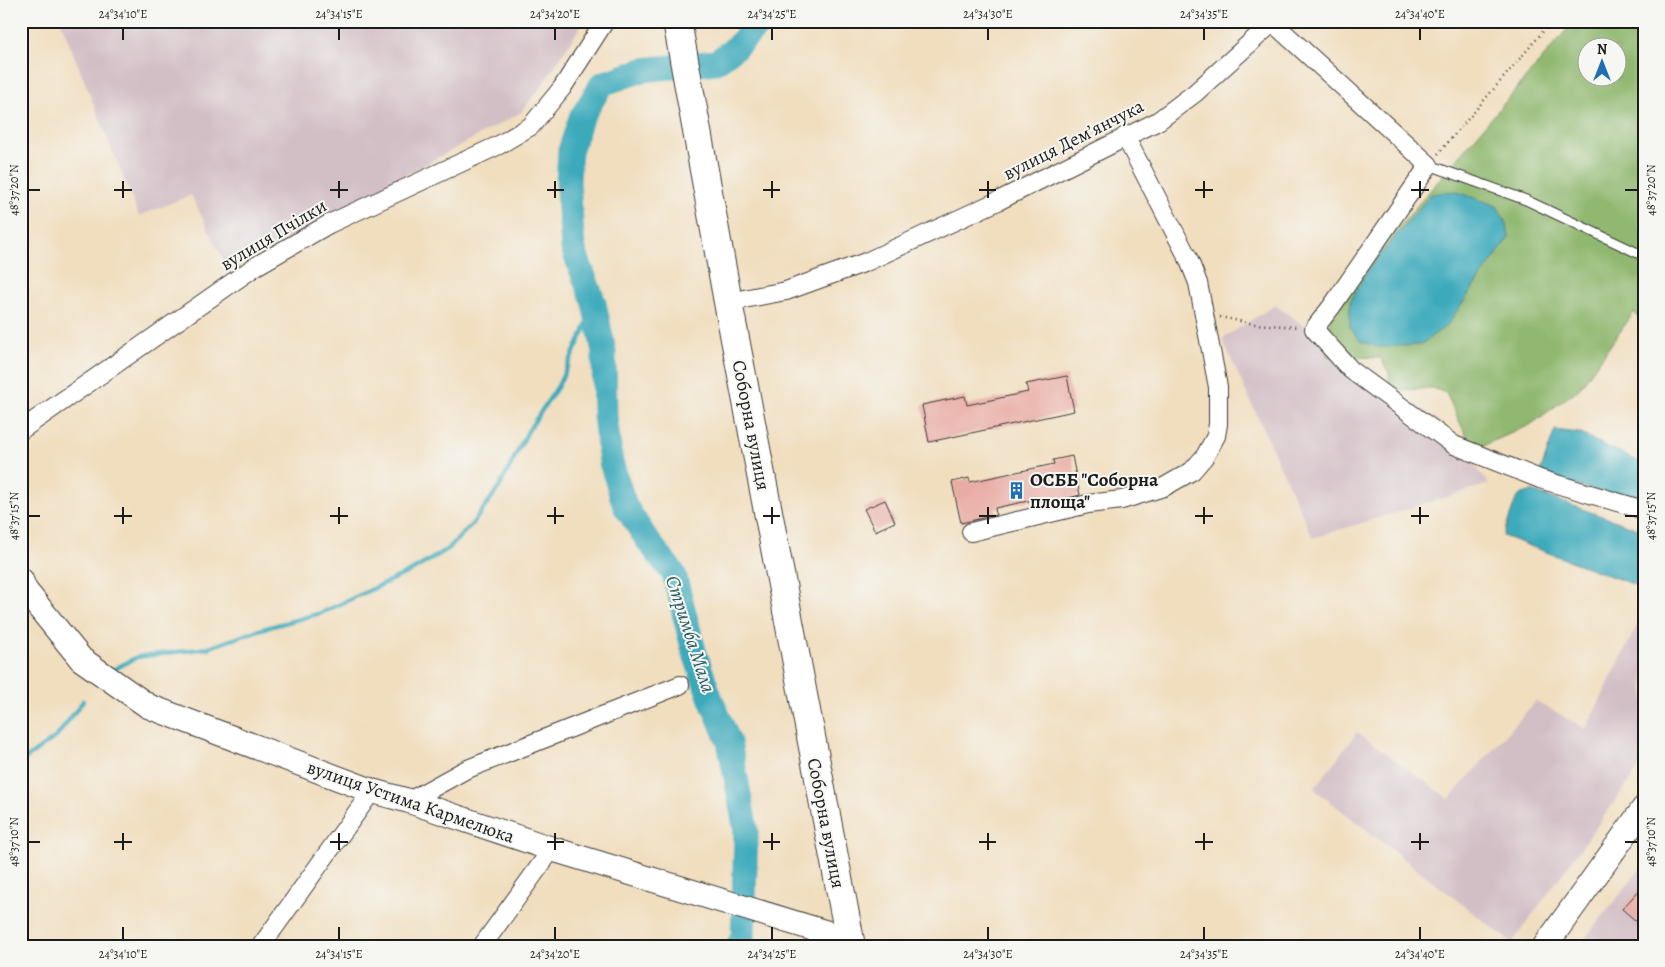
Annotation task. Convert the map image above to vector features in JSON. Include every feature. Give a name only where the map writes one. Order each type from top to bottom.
[{"type":"main road","name":"Соборна вулиця","points":[[677,21],[728,302],[851,944]]},
{"type":"street","name":"вулиця Пчілки","points":[[21,430],[256,266],[329,224],[499,145],[531,126],[562,88],[605,21]]},
{"type":"street","points":[[1271,22],[1429,165],[1332,306],[1314,328],[1351,370],[1454,446],[1540,478],[1644,510]]},
{"type":"street","name":"вулиця Демʼянчука","points":[[728,302],[786,291],[866,262],[998,201],[1158,121],[1195,93],[1271,22]]},
{"type":"street","points":[[971,532],[1088,504],[1122,500],[1164,487],[1192,471],[1205,456],[1216,436],[1218,424],[1218,387],[1198,284],[1188,258],[1125,136]]},
{"type":"street","name":"вулиця Устима Кармелюка","points":[[21,580],[25,590],[81,659],[148,706],[372,791],[409,801],[552,849],[762,913],[851,944]]},
{"type":"street","points":[[409,801],[465,770],[680,685]]},
{"type":"street","points":[[262,946],[372,791]]},
{"type":"street","points":[[1545,946],[1644,808]]},
{"type":"street","points":[[482,946],[552,849]]},
{"type":"lane","points":[[1429,165],[1526,200],[1644,256]]},
{"type":"path","points":[[1429,165],[1552,21]]},
{"type":"path","points":[[1204,314],[1254,324],[1314,328]]},
{"type":"shaded area","points":[[63,21],[584,21],[541,87],[520,113],[229,271],[191,195],[139,216],[61,23]]},
{"type":"shaded area","points":[[1275,305],[1445,426],[1489,484],[1313,538],[1222,339]]},
{"type":"shaded area","points":[[1644,611],[1644,761],[1512,943],[1314,789],[1357,732],[1449,799],[1536,701],[1586,729]]},
{"type":"shaded area","points":[[1644,864],[1644,946],[1579,946]]},
{"type":"green space","points":[[1574,21],[1644,21],[1644,324],[1634,312],[1580,388],[1530,425],[1473,450],[1446,393],[1433,388],[1389,391],[1389,373],[1381,358],[1327,356],[1332,306]]},
{"type":"water","points":[[1455,191],[1497,206],[1507,225],[1509,237],[1447,325],[1420,345],[1379,347],[1360,341],[1350,327],[1350,302],[1367,271],[1431,194]]},
{"type":"water","points":[[1555,430],[1579,433],[1644,464],[1644,504],[1539,475]]},
{"type":"water","points":[[1532,491],[1644,531],[1644,586],[1640,587],[1503,536],[1516,499],[1520,495]]},
{"type":"building","points":[[1067,376],[1074,411],[929,442],[922,405],[965,396],[967,405],[1028,392],[1026,384]]},
{"type":"building","name":"ОСББ \"Соборна площа\"","points":[[1072,456],[1080,495],[1044,504],[1042,498],[995,508],[996,515],[961,523],[952,482],[969,478],[970,482],[1054,464],[1053,460]]},
{"type":"building","points":[[885,500],[895,522],[875,531],[864,509]]},
{"type":"building","points":[[1644,885],[1644,928],[1622,909]]},
{"type":"waterway","name":"Стримба Мала","points":[[738,946],[743,937],[746,831],[729,742],[710,697],[694,651],[674,574],[648,541],[625,506],[611,462],[605,416],[604,352],[594,303],[573,248],[568,182],[570,151],[581,118],[602,84],[643,70],[716,62],[735,48],[762,21]]},
{"type":"waterway","points":[[113,670],[137,657],[208,648],[262,629],[321,613],[413,570],[448,549],[473,523],[500,486],[528,431],[558,386],[584,331],[594,303]]},
{"type":"waterway","points":[[21,762],[57,736],[83,701]]},
{"type":"place","name":"ОСББ \"Соборна площа\"","points":[[1016,490]]}]
